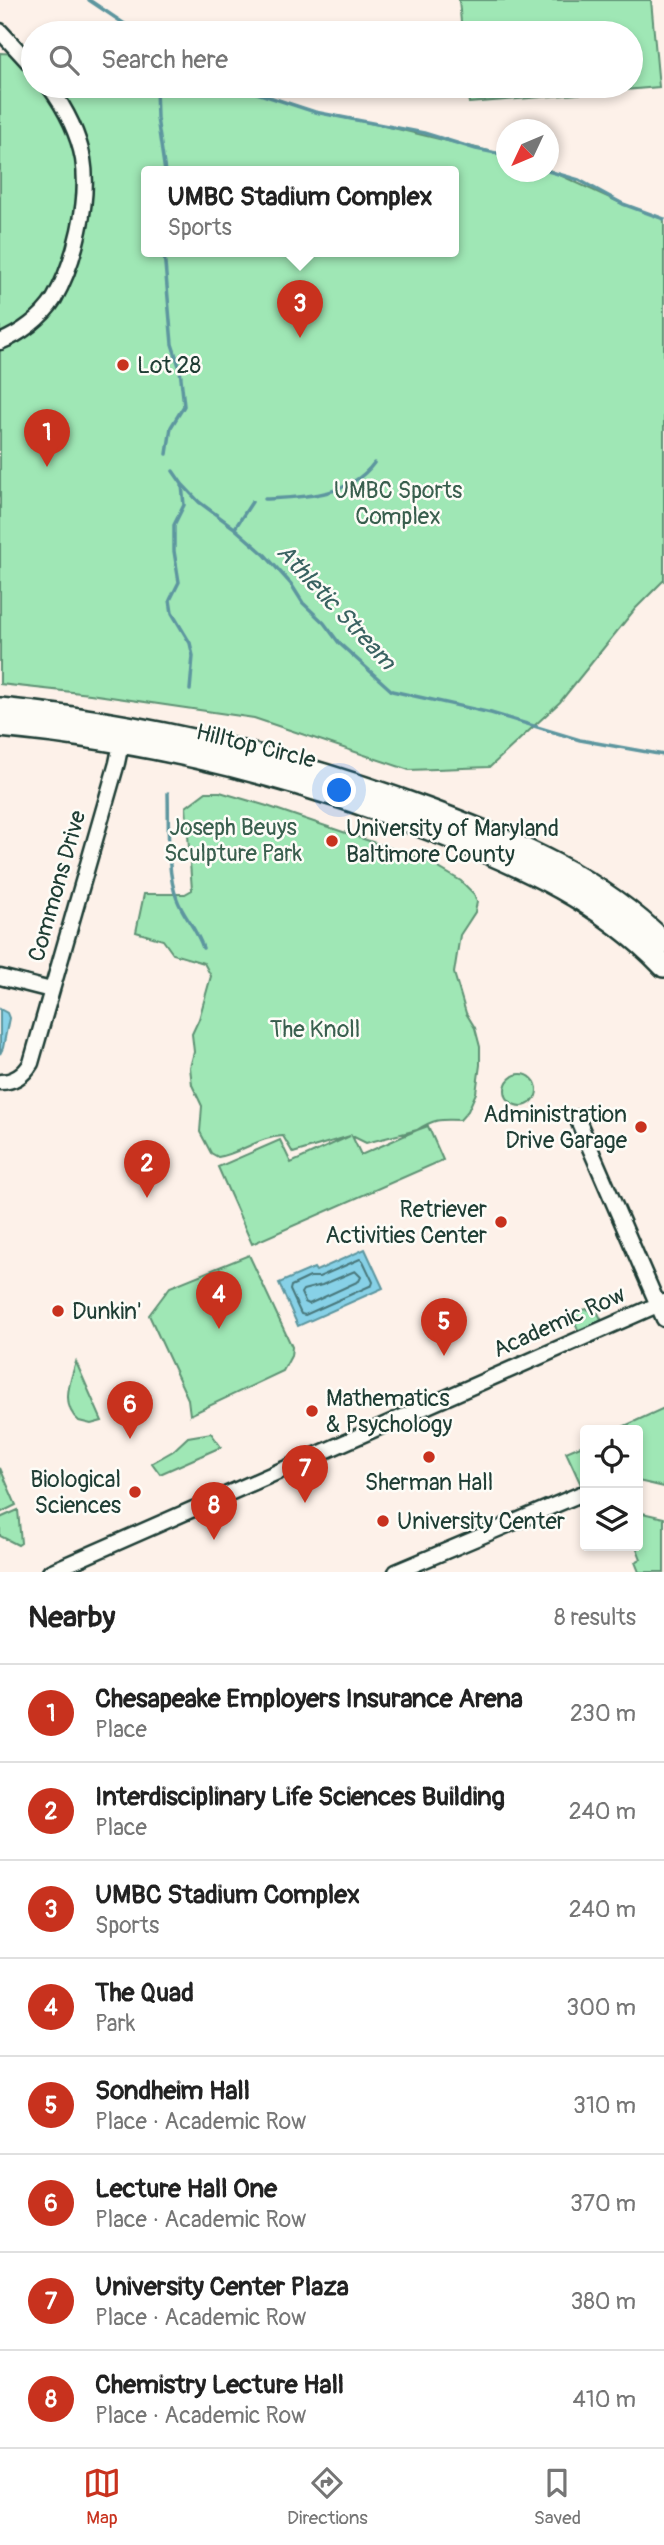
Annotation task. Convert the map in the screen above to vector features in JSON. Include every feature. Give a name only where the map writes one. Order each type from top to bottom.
[{"type":"street","points":[[0,31],[21,54]]},
{"type":"street","points":[[0,342],[29,324],[53,299],[75,245],[86,183],[82,157],[65,108],[58,98]]},
{"type":"street","name":"Hilltop Circle","points":[[0,709],[123,734],[263,772],[389,812],[500,857],[570,891],[617,923],[664,966]]},
{"type":"street","name":"Hilltop Circle","points":[[0,726],[123,734],[226,747],[298,765],[455,820],[508,842],[579,878],[626,910],[664,943]]},
{"type":"street","name":"Commons Drive","points":[[0,1082],[7,1082],[19,1076],[31,1063],[115,772],[123,734]]},
{"type":"street","points":[[0,977],[51,990]]},
{"type":"street","points":[[577,1118],[662,1309]]},
{"type":"street","name":"Academic Row","points":[[50,1572],[662,1309]]},
{"type":"street","points":[[396,1572],[580,1494]]},
{"type":"green space","points":[[459,0],[651,0],[659,87],[643,88],[643,21],[461,21]]},
{"type":"green space","name":"UMBC Sports Complex","points":[[0,53],[21,54],[21,98],[273,98],[315,112],[496,153],[496,182],[559,182],[559,175],[623,204],[664,219],[664,580],[635,609],[560,702],[490,767],[409,770],[254,718],[0,684]]},
{"type":"green space","points":[[468,98],[528,98],[469,103]]},
{"type":"green space","name":"The Knoll","points":[[206,792],[220,792],[267,806],[425,860],[461,881],[474,894],[477,902],[475,912],[460,935],[454,973],[480,1047],[476,1093],[468,1111],[460,1120],[437,1120],[417,1130],[428,1126],[443,1160],[252,1244],[218,1167],[280,1140],[291,1163],[350,1136],[293,1153],[283,1136],[274,1137],[218,1157],[211,1153],[200,1132],[202,1106],[192,1085],[190,1067],[194,1052],[192,1034],[211,976],[204,963],[173,954],[163,940],[136,932],[144,894],[185,894],[192,890],[186,807]],"holes":[[[417,1130],[361,1155],[352,1136],[366,1143]]]},
{"type":"green space","points":[[521,1074],[533,1078],[537,1090],[533,1102],[521,1106],[509,1102],[505,1090],[509,1078]]},
{"type":"green space","points":[[249,1255],[292,1347],[291,1356],[283,1371],[190,1415],[188,1399],[149,1315],[170,1287]]},
{"type":"green space","points":[[587,1309],[598,1313],[602,1321],[579,1332],[573,1317],[578,1311]]},
{"type":"green space","points":[[76,1362],[102,1421],[91,1424],[79,1421],[73,1415],[68,1393]]},
{"type":"green space","points":[[664,1408],[664,1487],[643,1482],[643,1425],[627,1425]]},
{"type":"green space","points":[[211,1433],[221,1447],[160,1474],[152,1463],[173,1451],[188,1437]]},
{"type":"green space","points":[[580,1446],[580,1483],[566,1452]]},
{"type":"green space","points":[[0,1468],[16,1505],[0,1513]]},
{"type":"green space","points":[[18,1510],[21,1543],[18,1545],[0,1536],[0,1518]]},
{"type":"green space","points":[[643,1513],[664,1518],[664,1572],[639,1572],[635,1562],[641,1559],[638,1551],[643,1551]]},
{"type":"water","points":[[0,1009],[7,1013],[9,1018],[0,1054]]},
{"type":"water","points":[[365,1249],[383,1288],[298,1326],[279,1283],[314,1268],[316,1271]]},
{"type":"waterway","points":[[89,0],[120,21]]},
{"type":"waterway","points":[[156,98],[164,166]]},
{"type":"waterway","points":[[272,98],[315,112],[424,133],[496,153]]},
{"type":"waterway","points":[[559,174],[579,180],[623,204],[664,219]]},
{"type":"waterway","points":[[164,257],[172,344],[180,369],[184,406],[171,427],[167,454]]},
{"type":"waterway","points":[[265,499],[310,496],[339,489],[352,483],[374,463]]},
{"type":"waterway","name":"Athletic Stream","points":[[173,471],[199,502],[265,555],[339,643],[392,691],[491,713],[580,740],[664,755]]},
{"type":"waterway","points":[[182,485],[184,505],[174,525],[174,551],[179,582],[170,600],[172,613],[190,643],[193,656],[190,690]]},
{"type":"waterway","points":[[235,528],[252,502]]},
{"type":"waterway","points":[[168,793],[168,833],[173,888],[203,948]]},
{"type":"place","name":"UMBC Stadium Complex","points":[[300,338]]},
{"type":"place","name":"Lot 28","points":[[123,365]]},
{"type":"place","name":"Chesapeake Employers Insurance Arena","points":[[47,467]]},
{"type":"place","name":"University of Maryland Baltimore County","points":[[332,841]]},
{"type":"place","name":"Administration Drive Garage","points":[[641,1127]]},
{"type":"place","name":"Interdisciplinary Life Sciences Building","points":[[147,1198]]},
{"type":"place","name":"Retriever Activities Center","points":[[501,1222]]},
{"type":"place","name":"Dunkin'","points":[[58,1311]]},
{"type":"place","name":"The Quad","points":[[219,1329]]},
{"type":"place","name":"Sondheim Hall","points":[[444,1356]]},
{"type":"place","name":"Mathematics & Psychology","points":[[312,1411]]},
{"type":"place","name":"Lecture Hall One","points":[[130,1439]]},
{"type":"place","name":"Sherman Hall","points":[[429,1457]]},
{"type":"place","name":"Biological Sciences","points":[[135,1492]]},
{"type":"place","name":"University Center Plaza","points":[[305,1503]]},
{"type":"place","name":"University Center","points":[[383,1521]]},
{"type":"place","name":"Chemistry Lecture Hall","points":[[214,1540]]},
{"type":"park label","name":"Joseph Beuys Sculpture Park","points":[[233,840]]}]
